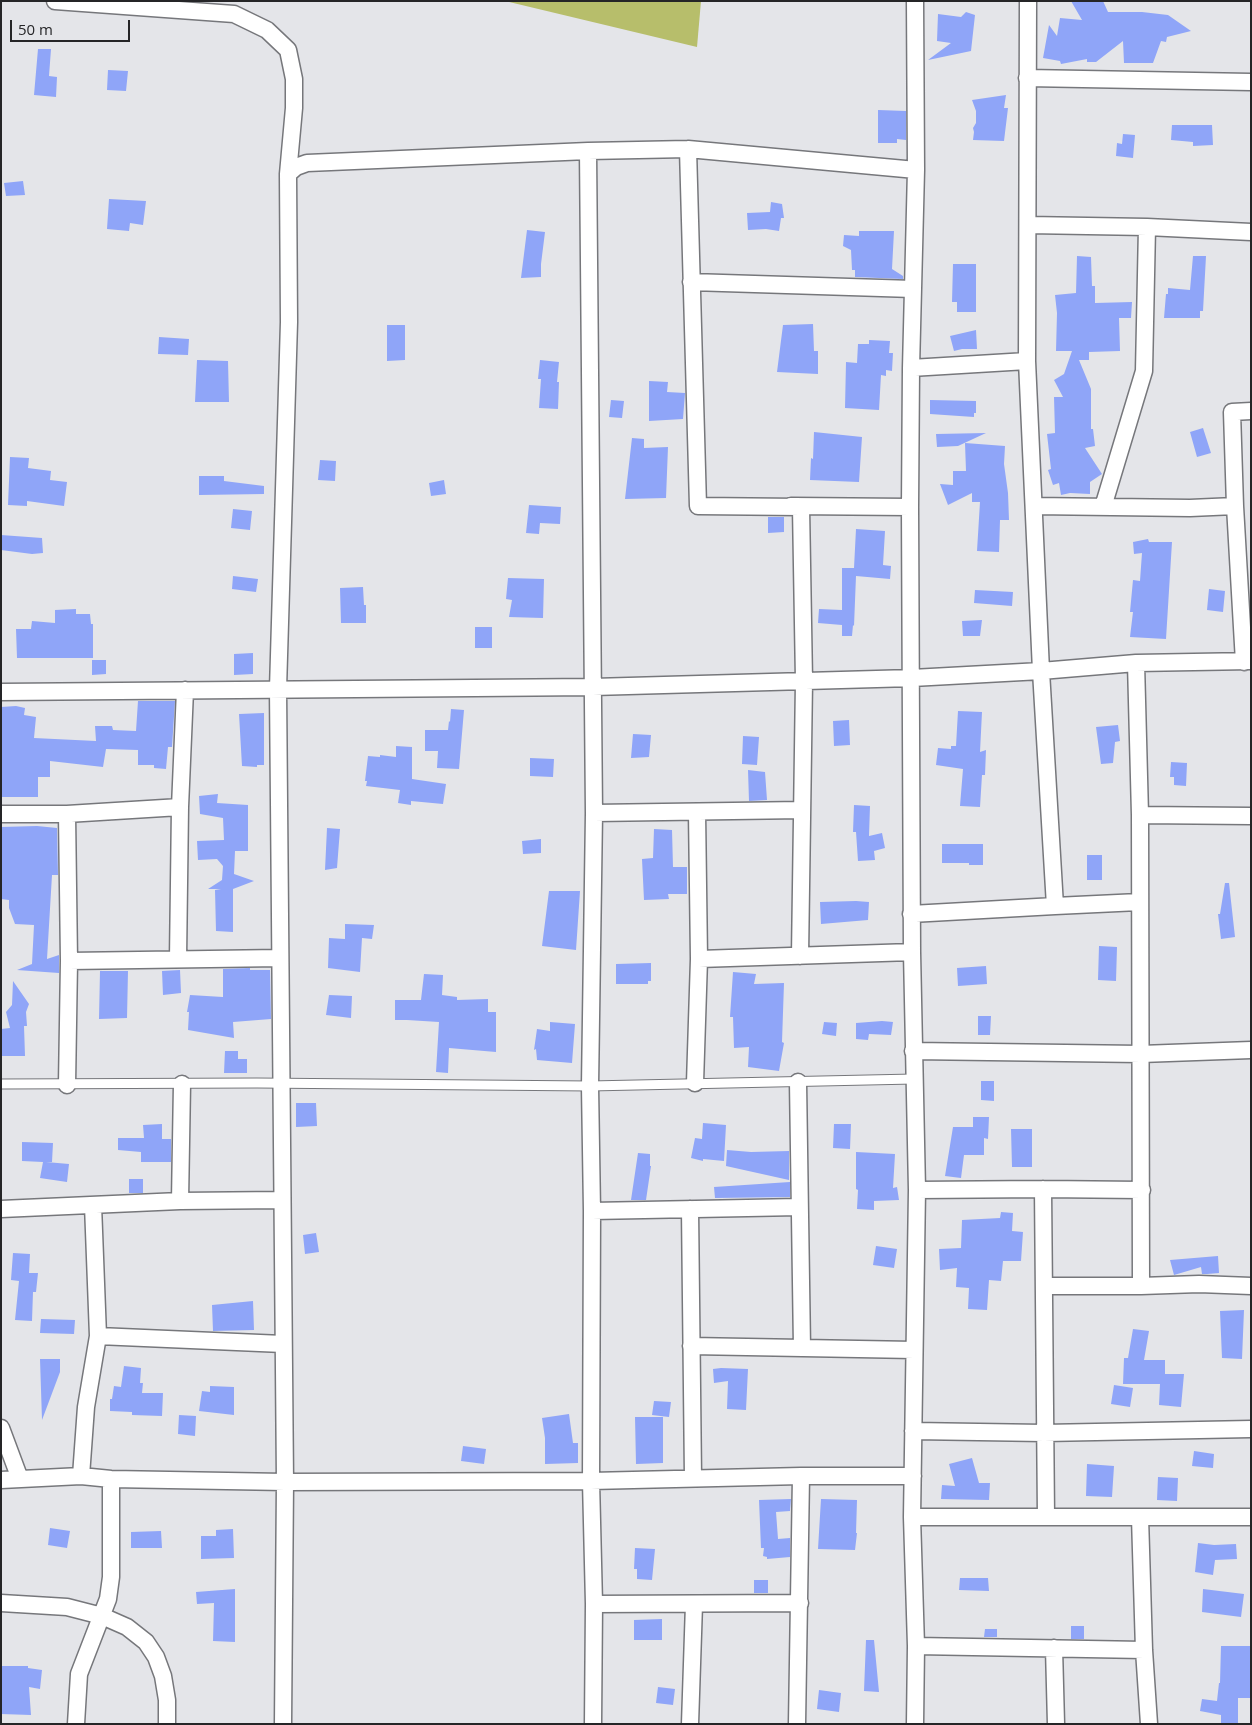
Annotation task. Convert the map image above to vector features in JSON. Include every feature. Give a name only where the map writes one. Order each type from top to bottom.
[{"type":"street","points":[[55,1],[234,14],[267,30],[288,50],[294,79],[294,108],[288,174],[289,322],[278,689],[284,1482],[283,1724]]},
{"type":"street","points":[[915,1],[916,170],[910,506],[912,678],[911,914],[917,1190],[912,1517],[916,1646],[915,1724]]},
{"type":"street","points":[[1028,1],[1027,361],[1041,671],[1055,906]]},
{"type":"street","points":[[1027,78],[1251,82]]},
{"type":"street","points":[[288,174],[296,167],[307,163],[588,151],[688,149],[916,170]]},
{"type":"street","points":[[688,149],[698,506]]},
{"type":"street","points":[[588,151],[594,813],[590,1086],[592,1211],[591,1481],[594,1604],[593,1724]]},
{"type":"street","points":[[1028,225],[1147,227],[1251,232]]},
{"type":"street","points":[[1103,506],[1144,371],[1147,227]]},
{"type":"street","points":[[691,282],[913,289]]},
{"type":"street","points":[[911,368],[1027,361]]},
{"type":"street","points":[[1,692],[593,687],[912,678],[1041,671],[1136,662],[1247,662],[1235,506],[1232,412],[1251,411]]},
{"type":"street","points":[[698,506],[910,506]]},
{"type":"street","points":[[698,506],[801,507],[804,681],[800,956]]},
{"type":"street","points":[[1034,506],[1235,506]]},
{"type":"street","points":[[1136,662],[1140,815],[1142,1286]]},
{"type":"street","points":[[178,959],[180,807],[185,690]]},
{"type":"street","points":[[1,814],[67,814],[180,807]]},
{"type":"street","points":[[594,813],[802,810]]},
{"type":"street","points":[[695,1083],[699,959],[697,812]]},
{"type":"street","points":[[67,814],[69,960],[67,1085]]},
{"type":"street","points":[[1140,815],[1251,816]]},
{"type":"street","points":[[911,914],[1139,902]]},
{"type":"street","points":[[699,959],[912,952]]},
{"type":"street","points":[[69,960],[280,958]]},
{"type":"street","points":[[913,1051],[1141,1054],[1251,1050]]},
{"type":"street","points":[[798,1082],[802,1348]]},
{"type":"street","points":[[180,1201],[182,1084]]},
{"type":"street","points":[[1043,1189],[1046,1517]]},
{"type":"street","points":[[917,1190],[1142,1190]]},
{"type":"street","points":[[1,1209],[180,1201],[282,1200]]},
{"type":"street","points":[[81,1476],[86,1407],[98,1336],[93,1205]]},
{"type":"street","points":[[592,1211],[799,1206]]},
{"type":"street","points":[[690,1209],[693,1478]]},
{"type":"street","points":[[1044,1286],[1199,1284],[1251,1286]]},
{"type":"street","points":[[98,1336],[283,1344]]},
{"type":"street","points":[[691,1346],[914,1350]]},
{"type":"street","points":[[1,1428],[20,1479]]},
{"type":"street","points":[[913,1431],[1044,1433],[1251,1429]]},
{"type":"street","points":[[1,1480],[81,1476],[111,1479],[284,1482],[591,1481],[801,1476],[913,1476]]},
{"type":"street","points":[[797,1724],[801,1476]]},
{"type":"street","points":[[76,1724],[79,1674],[108,1599],[111,1577],[111,1479]]},
{"type":"street","points":[[912,1517],[1251,1517]]},
{"type":"street","points":[[1140,1517],[1144,1650],[1149,1724]]},
{"type":"street","points":[[1,1603],[67,1607],[102,1616],[127,1627],[146,1642],[156,1658],[163,1676],[167,1700],[167,1724]]},
{"type":"street","points":[[594,1604],[800,1604]]},
{"type":"street","points":[[690,1724],[694,1604]]},
{"type":"street","points":[[916,1646],[1144,1650]]},
{"type":"street","points":[[1054,1648],[1056,1724]]},
{"type":"lane","points":[[1,1084],[280,1083],[590,1086],[914,1079]]},
{"type":"green space","points":[[505,1],[701,1],[697,47]]},
{"type":"building","points":[[1071,1],[1103,1],[1108,12],[1142,12],[1168,15],[1191,31],[1167,37],[1166,42],[1161,41],[1153,63],[1124,63],[1123,41],[1096,62],[1087,62],[1087,59],[1061,64],[1060,61],[1043,58],[1049,25],[1057,36],[1060,18],[1082,20]]},
{"type":"building","points":[[966,12],[975,15],[971,51],[928,60],[951,43],[937,41],[938,14],[961,17]]},
{"type":"building","points":[[38,49],[51,49],[49,76],[57,77],[56,97],[34,95]]},
{"type":"building","points":[[108,70],[128,71],[126,91],[107,90]]},
{"type":"building","points":[[1006,95],[1004,108],[1008,108],[1004,141],[973,140],[976,111],[972,100]]},
{"type":"building","points":[[878,110],[906,111],[906,140],[897,139],[897,143],[878,143]]},
{"type":"building","points":[[1172,125],[1212,125],[1213,145],[1193,146],[1193,142],[1171,140]]},
{"type":"building","points":[[1123,134],[1135,135],[1133,158],[1116,156],[1117,143],[1122,144]]},
{"type":"building","points":[[23,181],[25,195],[6,196],[4,183]]},
{"type":"building","points":[[109,199],[146,201],[143,225],[130,223],[129,231],[107,229]]},
{"type":"building","points":[[771,202],[782,204],[784,218],[781,218],[779,231],[766,229],[748,230],[747,213],[770,212]]},
{"type":"building","points":[[527,230],[545,232],[541,277],[521,278]]},
{"type":"building","points":[[859,231],[894,231],[892,269],[903,276],[903,279],[855,277],[855,270],[852,270],[851,250],[843,246],[844,235],[859,236]]},
{"type":"building","points":[[1077,256],[1091,257],[1092,286],[1095,286],[1095,303],[1132,302],[1131,318],[1119,318],[1120,351],[1089,352],[1089,360],[1079,360],[1091,389],[1091,429],[1093,429],[1095,446],[1085,448],[1102,474],[1090,482],[1090,494],[1070,493],[1061,495],[1059,483],[1053,485],[1048,470],[1051,469],[1047,434],[1055,433],[1054,397],[1063,397],[1054,380],[1064,374],[1072,351],[1056,351],[1057,313],[1055,295],[1076,293]]},
{"type":"building","points":[[1193,256],[1206,256],[1203,311],[1200,311],[1200,318],[1164,318],[1168,288],[1190,290]]},
{"type":"building","points":[[953,264],[976,264],[976,312],[957,312],[957,302],[952,302]]},
{"type":"building","points":[[813,324],[814,351],[818,351],[818,374],[777,372],[783,325]]},
{"type":"building","points":[[387,325],[405,325],[405,360],[387,361]]},
{"type":"building","points":[[976,330],[977,349],[954,351],[950,336]]},
{"type":"building","points":[[159,337],[189,339],[188,355],[158,354]]},
{"type":"building","points":[[869,340],[890,341],[889,353],[893,353],[892,371],[886,370],[886,376],[881,375],[879,410],[845,408],[846,362],[857,363],[858,344],[869,344]]},
{"type":"building","points":[[197,360],[228,361],[229,402],[195,402]]},
{"type":"building","points":[[540,360],[559,362],[557,382],[559,382],[558,409],[539,408],[541,379],[538,379]]},
{"type":"building","points":[[649,381],[668,382],[667,392],[685,393],[683,419],[649,421]]},
{"type":"building","points":[[611,400],[624,401],[622,418],[609,417]]},
{"type":"building","points":[[930,400],[976,401],[976,413],[974,413],[974,417],[930,414]]},
{"type":"building","points":[[1203,428],[1211,453],[1197,457],[1190,432]]},
{"type":"building","points":[[814,432],[862,437],[859,482],[810,480]]},
{"type":"building","points":[[986,433],[958,446],[937,447],[936,434]]},
{"type":"building","points":[[632,438],[644,439],[644,448],[668,447],[666,498],[625,499]]},
{"type":"building","points":[[965,443],[1005,446],[1004,464],[1009,520],[1000,520],[999,552],[977,551],[980,502],[972,502],[972,493],[948,505],[940,484],[953,485],[953,471],[966,471]]},
{"type":"building","points":[[10,457],[29,458],[28,468],[51,471],[50,480],[67,482],[64,506],[27,501],[27,506],[8,505]]},
{"type":"building","points":[[320,460],[336,461],[335,481],[318,480]]},
{"type":"building","points":[[199,476],[224,476],[224,481],[264,486],[264,494],[199,495]]},
{"type":"building","points":[[444,480],[446,494],[431,496],[429,483]]},
{"type":"building","points":[[529,505],[561,507],[560,524],[540,523],[539,534],[526,533]]},
{"type":"building","points":[[233,509],[252,511],[250,530],[231,528]]},
{"type":"building","points":[[768,517],[784,517],[784,532],[768,533]]},
{"type":"building","points":[[856,529],[885,531],[883,565],[891,566],[890,579],[856,576],[852,636],[842,636],[842,625],[818,623],[819,609],[842,610],[842,568],[854,568]]},
{"type":"building","points":[[1,535],[42,538],[43,553],[32,554],[1,550]]},
{"type":"building","points":[[1148,539],[1149,542],[1172,542],[1166,639],[1130,637],[1133,612],[1130,612],[1133,580],[1140,581],[1142,553],[1134,554],[1133,542]]},
{"type":"building","points":[[233,576],[258,579],[256,592],[232,589]]},
{"type":"building","points":[[508,578],[544,579],[543,618],[509,617],[512,600],[506,599]]},
{"type":"building","points":[[363,587],[366,623],[341,623],[340,588]]},
{"type":"building","points":[[1209,589],[1225,591],[1223,612],[1207,610]]},
{"type":"building","points":[[975,590],[1013,592],[1012,606],[974,603]]},
{"type":"building","points":[[76,609],[76,614],[90,614],[91,624],[93,624],[93,658],[17,658],[16,629],[31,629],[32,621],[55,623],[55,610]]},
{"type":"building","points":[[982,620],[980,636],[963,636],[962,621]]},
{"type":"building","points":[[475,627],[492,627],[492,648],[475,648]]},
{"type":"building","points":[[253,653],[253,674],[234,675],[234,654]]},
{"type":"building","points":[[92,660],[106,660],[106,674],[92,675]]},
{"type":"building","points":[[138,701],[175,701],[172,747],[168,747],[166,769],[154,768],[154,765],[138,765],[138,750],[106,749],[103,767],[50,761],[50,777],[38,777],[38,797],[1,797],[1,707],[16,706],[25,708],[24,715],[36,717],[34,738],[96,741],[95,726],[112,726],[113,730],[136,731]]},
{"type":"building","points":[[451,709],[464,710],[459,769],[437,768],[438,751],[425,751],[425,730],[448,730]]},
{"type":"building","points":[[958,711],[982,712],[980,752],[986,750],[985,775],[982,775],[980,807],[960,806],[963,769],[936,765],[938,748],[951,749],[951,746],[956,746]]},
{"type":"building","points":[[264,713],[264,765],[257,765],[257,767],[242,766],[239,714]]},
{"type":"building","points":[[849,720],[850,745],[834,746],[833,721]]},
{"type":"building","points":[[1118,725],[1120,741],[1115,742],[1113,763],[1101,764],[1096,727]]},
{"type":"building","points":[[633,734],[651,735],[649,757],[631,758]]},
{"type":"building","points":[[743,736],[759,737],[757,765],[742,764]]},
{"type":"building","points":[[396,746],[412,747],[412,779],[446,784],[443,804],[411,801],[411,805],[398,803],[400,790],[366,786],[368,756],[396,757]]},
{"type":"building","points":[[530,758],[554,759],[553,777],[530,776]]},
{"type":"building","points":[[1171,762],[1187,763],[1186,786],[1174,785],[1174,777],[1170,777]]},
{"type":"building","points":[[748,770],[765,772],[767,800],[749,801]]},
{"type":"building","points":[[218,794],[217,803],[248,805],[248,851],[235,851],[234,874],[254,881],[233,889],[233,932],[216,931],[215,890],[221,889],[208,889],[222,880],[223,866],[217,859],[198,860],[197,841],[224,840],[223,818],[200,814],[199,796]]},
{"type":"building","points":[[854,805],[870,806],[869,836],[882,833],[885,848],[874,851],[875,860],[858,861],[856,832],[853,832]]},
{"type":"building","points":[[37,826],[57,828],[58,875],[52,875],[47,959],[59,955],[59,973],[17,970],[32,964],[34,925],[15,924],[9,908],[9,900],[1,899],[1,827]]},
{"type":"building","points":[[327,828],[340,829],[337,868],[325,870]]},
{"type":"building","points":[[654,829],[672,830],[673,867],[687,867],[687,894],[668,894],[669,899],[644,900],[642,859],[653,858]]},
{"type":"building","points":[[541,839],[541,853],[523,854],[522,841]]},
{"type":"building","points":[[942,844],[983,844],[983,865],[942,863]]},
{"type":"building","points":[[1087,855],[1102,855],[1102,880],[1087,880]]},
{"type":"building","points":[[1225,883],[1229,883],[1235,937],[1221,939],[1218,914],[1220,914]]},
{"type":"building","points":[[549,891],[580,891],[576,950],[542,946]]},
{"type":"building","points":[[820,902],[869,902],[868,920],[821,924]]},
{"type":"building","points":[[345,924],[374,925],[372,939],[362,938],[360,972],[328,968],[329,938],[345,939]]},
{"type":"building","points":[[1099,946],[1117,947],[1116,981],[1098,980]]},
{"type":"building","points":[[651,963],[651,981],[648,981],[648,984],[616,984],[616,964]]},
{"type":"building","points":[[986,966],[987,984],[958,986],[957,968]]},
{"type":"building","points":[[250,968],[250,970],[270,970],[271,1019],[233,1022],[234,1038],[188,1030],[189,1012],[187,1012],[190,995],[223,997],[223,969]]},
{"type":"building","points":[[180,970],[181,993],[163,995],[162,971]]},
{"type":"building","points":[[100,971],[128,971],[127,1018],[99,1019]]},
{"type":"building","points":[[733,972],[756,974],[754,984],[784,983],[782,1042],[784,1043],[779,1071],[748,1067],[749,1047],[734,1048],[733,1017],[730,1017]]},
{"type":"building","points":[[424,974],[443,975],[442,995],[457,997],[457,1000],[488,999],[488,1012],[496,1012],[496,1052],[449,1048],[448,1073],[436,1072],[439,1022],[395,1020],[395,1000],[421,1000]]},
{"type":"building","points":[[13,981],[29,1004],[26,1012],[27,1026],[24,1026],[25,1056],[1,1056],[1,1029],[10,1028],[6,1012],[12,1005]]},
{"type":"building","points":[[329,995],[352,996],[351,1018],[326,1015]]},
{"type":"building","points":[[978,1016],[991,1016],[990,1035],[978,1035]]},
{"type":"building","points":[[550,1022],[575,1024],[572,1063],[537,1060],[536,1049],[534,1050],[537,1029],[550,1031]]},
{"type":"building","points":[[824,1022],[837,1023],[836,1036],[822,1034]]},
{"type":"building","points":[[893,1022],[891,1035],[869,1034],[868,1040],[856,1039],[856,1023]]},
{"type":"building","points":[[225,1051],[238,1051],[238,1059],[247,1059],[247,1073],[224,1073]]},
{"type":"building","points":[[981,1081],[994,1081],[994,1101],[981,1100]]},
{"type":"building","points":[[296,1103],[316,1103],[317,1126],[296,1127]]},
{"type":"building","points":[[973,1117],[989,1117],[988,1139],[984,1138],[984,1155],[964,1155],[961,1178],[945,1176],[953,1127],[973,1127]]},
{"type":"building","points":[[703,1123],[726,1125],[724,1161],[703,1159],[703,1161],[691,1158],[695,1138],[702,1139]]},
{"type":"building","points":[[162,1124],[162,1139],[171,1139],[171,1162],[141,1162],[141,1152],[118,1150],[118,1138],[144,1138],[143,1125]]},
{"type":"building","points":[[834,1124],[851,1124],[850,1149],[833,1148]]},
{"type":"building","points":[[1011,1129],[1032,1129],[1032,1167],[1012,1167]]},
{"type":"building","points":[[22,1142],[53,1143],[52,1162],[46,1162],[69,1164],[67,1182],[40,1178],[43,1162],[22,1161]]},
{"type":"building","points":[[727,1150],[751,1152],[789,1151],[789,1180],[726,1166]]},
{"type":"building","points":[[856,1152],[895,1154],[893,1188],[897,1187],[899,1200],[874,1201],[874,1210],[857,1209]]},
{"type":"building","points":[[638,1153],[650,1154],[651,1166],[646,1200],[631,1200]]},
{"type":"building","points":[[129,1179],[143,1179],[143,1193],[129,1193]]},
{"type":"building","points":[[790,1182],[790,1197],[715,1198],[714,1187]]},
{"type":"building","points":[[1001,1212],[1013,1213],[1012,1231],[1023,1232],[1021,1261],[1003,1261],[1001,1281],[989,1280],[987,1310],[968,1309],[969,1288],[956,1287],[957,1268],[940,1270],[939,1249],[961,1248],[962,1220],[1000,1218]]},
{"type":"building","points":[[316,1233],[319,1252],[305,1254],[303,1235]]},
{"type":"building","points":[[876,1246],[897,1249],[894,1268],[873,1265]]},
{"type":"building","points":[[13,1253],[30,1254],[29,1273],[38,1273],[36,1292],[33,1292],[32,1321],[15,1320],[19,1281],[11,1280]]},
{"type":"building","points":[[1218,1256],[1219,1273],[1207,1274],[1202,1274],[1201,1267],[1174,1275],[1170,1260]]},
{"type":"building","points":[[253,1301],[254,1330],[213,1331],[212,1305]]},
{"type":"building","points":[[1244,1310],[1242,1359],[1222,1358],[1220,1311]]},
{"type":"building","points":[[41,1319],[75,1320],[74,1334],[40,1333]]},
{"type":"building","points":[[1133,1329],[1149,1331],[1144,1360],[1165,1360],[1165,1374],[1184,1374],[1181,1407],[1159,1405],[1160,1384],[1123,1384],[1124,1358],[1128,1358]]},
{"type":"building","points":[[40,1359],[60,1359],[60,1372],[42,1420]]},
{"type":"building","points":[[124,1366],[141,1368],[140,1383],[143,1383],[142,1393],[163,1393],[162,1416],[132,1415],[132,1412],[110,1411],[110,1399],[112,1399],[114,1386],[121,1387]]},
{"type":"building","points":[[713,1369],[748,1369],[746,1410],[727,1409],[728,1381],[714,1383]]},
{"type":"building","points":[[1114,1385],[1133,1388],[1130,1407],[1111,1404]]},
{"type":"building","points":[[210,1386],[234,1387],[234,1415],[199,1411],[202,1391],[210,1392]]},
{"type":"building","points":[[654,1401],[671,1402],[669,1417],[652,1415]]},
{"type":"building","points":[[569,1414],[573,1443],[578,1443],[578,1463],[545,1464],[545,1438],[542,1418]]},
{"type":"building","points":[[179,1415],[196,1416],[195,1436],[178,1434]]},
{"type":"building","points":[[635,1417],[663,1417],[663,1463],[636,1464]]},
{"type":"building","points":[[463,1446],[486,1449],[484,1464],[461,1461]]},
{"type":"building","points":[[1194,1451],[1214,1454],[1213,1468],[1192,1466]]},
{"type":"building","points":[[972,1458],[979,1483],[990,1483],[989,1500],[941,1499],[942,1485],[955,1486],[949,1464]]},
{"type":"building","points":[[1087,1464],[1114,1466],[1112,1497],[1086,1496]]},
{"type":"building","points":[[1158,1477],[1178,1478],[1177,1501],[1157,1500]]},
{"type":"building","points":[[791,1499],[790,1511],[776,1512],[778,1539],[790,1538],[790,1557],[767,1559],[767,1557],[763,1556],[764,1548],[761,1548],[759,1500]]},
{"type":"building","points":[[821,1499],[857,1500],[855,1550],[818,1549]]},
{"type":"building","points":[[50,1528],[70,1531],[67,1548],[48,1545]]},
{"type":"building","points":[[233,1529],[234,1558],[201,1559],[201,1536],[216,1536],[216,1530]]},
{"type":"building","points":[[161,1531],[162,1548],[131,1548],[131,1532]]},
{"type":"building","points":[[1198,1543],[1214,1545],[1236,1544],[1237,1559],[1215,1560],[1213,1575],[1195,1572]]},
{"type":"building","points":[[635,1548],[655,1549],[652,1580],[637,1579],[637,1569],[634,1569]]},
{"type":"building","points":[[960,1578],[988,1578],[989,1591],[959,1590]]},
{"type":"building","points":[[754,1580],[768,1580],[768,1593],[754,1593]]},
{"type":"building","points":[[235,1589],[235,1642],[213,1641],[214,1603],[197,1604],[196,1592]]},
{"type":"building","points":[[1203,1589],[1244,1594],[1241,1617],[1202,1612]]},
{"type":"building","points":[[662,1619],[662,1640],[634,1640],[634,1620]]},
{"type":"building","points":[[1071,1626],[1084,1626],[1084,1639],[1071,1639]]},
{"type":"building","points":[[985,1629],[997,1629],[997,1637],[984,1637]]},
{"type":"building","points":[[866,1640],[874,1640],[879,1692],[864,1691]]},
{"type":"building","points":[[1221,1646],[1251,1646],[1251,1698],[1238,1698],[1238,1724],[1221,1724],[1221,1715],[1200,1711],[1202,1699],[1217,1701],[1220,1683]]},
{"type":"building","points":[[1,1666],[28,1666],[28,1668],[42,1670],[40,1689],[29,1687],[31,1715],[1,1714]]},
{"type":"building","points":[[658,1687],[675,1689],[673,1705],[656,1703]]},
{"type":"building","points":[[819,1690],[841,1693],[839,1712],[817,1709]]}]
